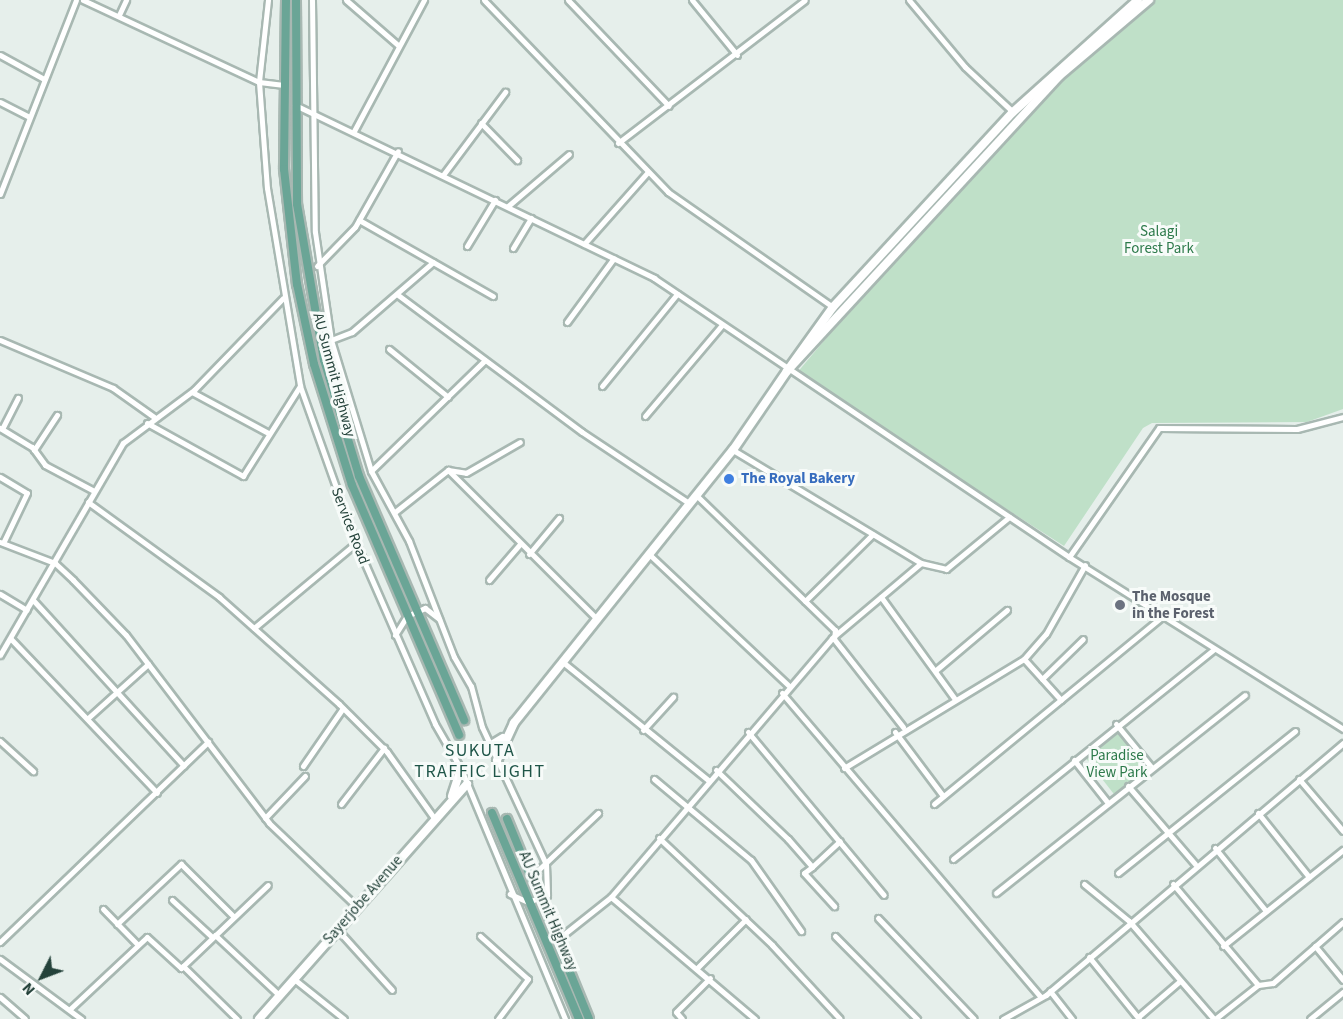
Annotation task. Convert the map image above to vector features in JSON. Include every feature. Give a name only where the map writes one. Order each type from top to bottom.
[{"type":"main road","name":"AU Summit Highway","points":[[286,0],[282,85],[287,206],[314,364],[352,484],[459,735]]},
{"type":"main road","name":"AU Summit Highway","points":[[296,0],[293,104],[297,204],[324,360],[359,476],[464,720]]},
{"type":"main road","name":"AU Summit Highway","points":[[492,813],[528,903],[579,1019]]},
{"type":"main road","name":"AU Summit Highway","points":[[507,819],[533,875],[589,1019]]},
{"type":"street","points":[[0,194],[2,181],[76,0]]},
{"type":"street","points":[[83,0],[259,82],[282,85]]},
{"type":"street","points":[[119,15],[126,0]]},
{"type":"street","name":"Service Road","points":[[268,0],[259,82],[267,188],[283,298],[300,386],[356,543],[395,635],[461,769],[509,894],[565,1019]]},
{"type":"street","points":[[312,0],[317,266],[331,340],[371,471],[395,512],[490,746],[546,864],[547,895],[528,903],[509,894]]},
{"type":"street","points":[[346,0],[399,46]]},
{"type":"street","points":[[354,131],[424,0]]},
{"type":"street","points":[[484,0],[647,173],[833,307]]},
{"type":"street","points":[[568,0],[669,106]]},
{"type":"street","points":[[692,0],[737,55]]},
{"type":"street","points":[[618,143],[737,55],[805,0]]},
{"type":"street","points":[[909,0],[965,67],[1013,112]]},
{"type":"street","points":[[490,746],[503,738],[733,450],[833,307],[1013,112],[1138,0]]},
{"type":"street","points":[[787,371],[1059,76],[1149,0]]},
{"type":"street","points":[[0,55],[44,79]]},
{"type":"street","points":[[443,174],[505,92]]},
{"type":"street","points":[[0,102],[29,117]]},
{"type":"street","points":[[293,104],[398,151],[614,258],[677,294],[787,371],[1069,557],[1343,729]]},
{"type":"street","points":[[481,123],[517,160]]},
{"type":"street","points":[[317,266],[359,220],[398,151]]},
{"type":"street","points":[[508,206],[569,154]]},
{"type":"street","points":[[584,244],[647,173]]},
{"type":"street","points":[[467,246],[495,200]]},
{"type":"street","points":[[513,248],[531,218]]},
{"type":"street","points":[[359,220],[493,296]]},
{"type":"street","points":[[567,322],[614,258]]},
{"type":"street","points":[[331,340],[352,332],[398,295],[433,262]]},
{"type":"street","points":[[602,386],[677,294]]},
{"type":"street","points":[[398,295],[485,360],[689,503]]},
{"type":"street","points":[[0,655],[123,443],[154,417],[192,392],[283,298]]},
{"type":"street","points":[[645,416],[722,325]]},
{"type":"street","points":[[1,342],[113,388],[154,417]]},
{"type":"street","points":[[389,350],[448,397]]},
{"type":"street","points":[[371,471],[485,360]]},
{"type":"street","points":[[147,423],[243,476],[268,433],[300,386]]},
{"type":"street","points":[[192,392],[268,433]]},
{"type":"street","points":[[18,398],[1,429],[34,450],[45,465],[94,491]]},
{"type":"street","points":[[34,450],[57,415]]},
{"type":"street","points":[[1069,557],[1159,428],[1297,429],[1343,417]]},
{"type":"street","points":[[395,512],[448,470],[466,473],[520,442]]},
{"type":"street","points":[[733,450],[921,563],[946,569],[1009,517]]},
{"type":"street","points":[[448,470],[529,554],[597,619]]},
{"type":"street","points":[[0,477],[27,493],[2,542],[55,563],[148,664],[265,818],[357,907]]},
{"type":"street","points":[[696,495],[805,602],[835,636],[903,727]]},
{"type":"street","points":[[88,502],[254,628],[343,708],[384,748],[434,818]]},
{"type":"street","points":[[529,554],[559,518]]},
{"type":"street","points":[[805,602],[873,534]]},
{"type":"street","points":[[254,628],[356,543]]},
{"type":"street","points":[[489,580],[520,544]]},
{"type":"street","points":[[650,555],[788,686]]},
{"type":"street","points":[[558,939],[611,897],[748,732],[835,636],[921,563]]},
{"type":"street","points":[[844,768],[903,727],[1024,658],[1046,634],[1085,565]]},
{"type":"street","points":[[0,594],[27,610]]},
{"type":"street","points":[[881,597],[936,670],[954,698]]},
{"type":"street","points":[[33,600],[119,690],[184,766]]},
{"type":"street","points":[[395,635],[407,616],[425,608],[440,620]]},
{"type":"street","points":[[936,670],[1007,610]]},
{"type":"street","points":[[934,804],[1163,616]]},
{"type":"street","points":[[1042,679],[1083,639]]},
{"type":"street","points":[[0,641],[9,641],[88,718],[157,793]]},
{"type":"street","points":[[953,859],[1116,724],[1214,649]]},
{"type":"street","points":[[1024,658],[1061,700]]},
{"type":"street","points":[[564,663],[643,730],[708,780]]},
{"type":"street","points":[[88,718],[148,664]]},
{"type":"street","points":[[782,693],[1041,997]]},
{"type":"street","points":[[996,893],[1245,695]]},
{"type":"street","points":[[643,730],[673,697]]},
{"type":"street","points":[[303,766],[343,708]]},
{"type":"street","points":[[1116,724],[1152,768]]},
{"type":"street","points":[[1118,873],[1167,830],[1295,731]]},
{"type":"street","points":[[748,732],[884,895]]},
{"type":"street","points":[[895,732],[943,796]]},
{"type":"street","points":[[497,760],[503,738]]},
{"type":"street","points":[[0,741],[33,771]]},
{"type":"street","points":[[0,942],[208,742]]},
{"type":"street","points":[[1004,1019],[1017,1017],[1050,991],[1195,864],[1343,743]]},
{"type":"street","points":[[340,804],[384,748]]},
{"type":"street","points":[[1074,759],[1108,803]]},
{"type":"street","points":[[452,796],[461,769]]},
{"type":"street","points":[[716,770],[812,867]]},
{"type":"street","points":[[265,818],[305,776]]},
{"type":"street","points":[[654,779],[688,804],[751,860],[801,931]]},
{"type":"street","points":[[1299,779],[1343,831]]},
{"type":"street","name":"Sayerjobe Avenue","points":[[260,1019],[452,796],[467,783]]},
{"type":"street","points":[[1128,786],[1195,864]]},
{"type":"street","points":[[533,875],[598,813]]},
{"type":"street","points":[[1257,813],[1309,877]]},
{"type":"street","points":[[659,838],[746,919],[840,1019]]},
{"type":"street","points":[[834,906],[804,873],[840,841]]},
{"type":"street","points":[[1215,848],[1266,912]]},
{"type":"street","points":[[1223,946],[1343,850]]},
{"type":"street","points":[[117,924],[181,864],[233,916]]},
{"type":"street","points":[[1084,884],[1129,921],[1214,1019],[1258,985],[1273,982],[1343,922]]},
{"type":"street","points":[[1173,884],[1258,985]]},
{"type":"street","points":[[183,966],[268,885]]},
{"type":"street","points":[[611,897],[710,978],[755,1019]]},
{"type":"street","points":[[172,900],[280,996]]},
{"type":"street","points":[[103,909],[137,944]]},
{"type":"street","points":[[878,918],[974,1019]]},
{"type":"street","points":[[697,968],[746,919]]},
{"type":"street","points":[[337,929],[392,990]]},
{"type":"street","points":[[480,936],[528,979],[498,1019]]},
{"type":"street","points":[[836,936],[917,1019]]},
{"type":"street","points":[[70,1009],[137,944],[149,937],[183,966],[237,1019]]},
{"type":"street","points":[[1315,946],[1343,980]]},
{"type":"street","points":[[1089,957],[1138,1018],[1180,981]]},
{"type":"street","points":[[0,958],[81,1019]]},
{"type":"street","points":[[682,1019],[676,1012],[710,978]]},
{"type":"street","points":[[294,979],[344,1019]]},
{"type":"street","points":[[1050,991],[1072,1019]]},
{"type":"street","points":[[1311,1019],[1343,992]]},
{"type":"street","points":[[0,997],[25,1019]]},
{"type":"green space","name":"Salagi Forest Park","points":[[1146,0],[1343,0],[1343,409],[1307,422],[1152,423],[1143,428],[1064,546],[796,374],[918,229],[1066,70]]},
{"type":"green space","name":"Paradise View Park","points":[[1120,732],[1148,768],[1114,795],[1086,758]]},
{"type":"place","name":"The Royal Bakery","points":[[729,479]]},
{"type":"place","name":"The Mosque in the Forest","points":[[1120,605]]},
{"type":"district","name":"SUKUTA TRAFFIC LIGHT","points":[[480,762]]}]
